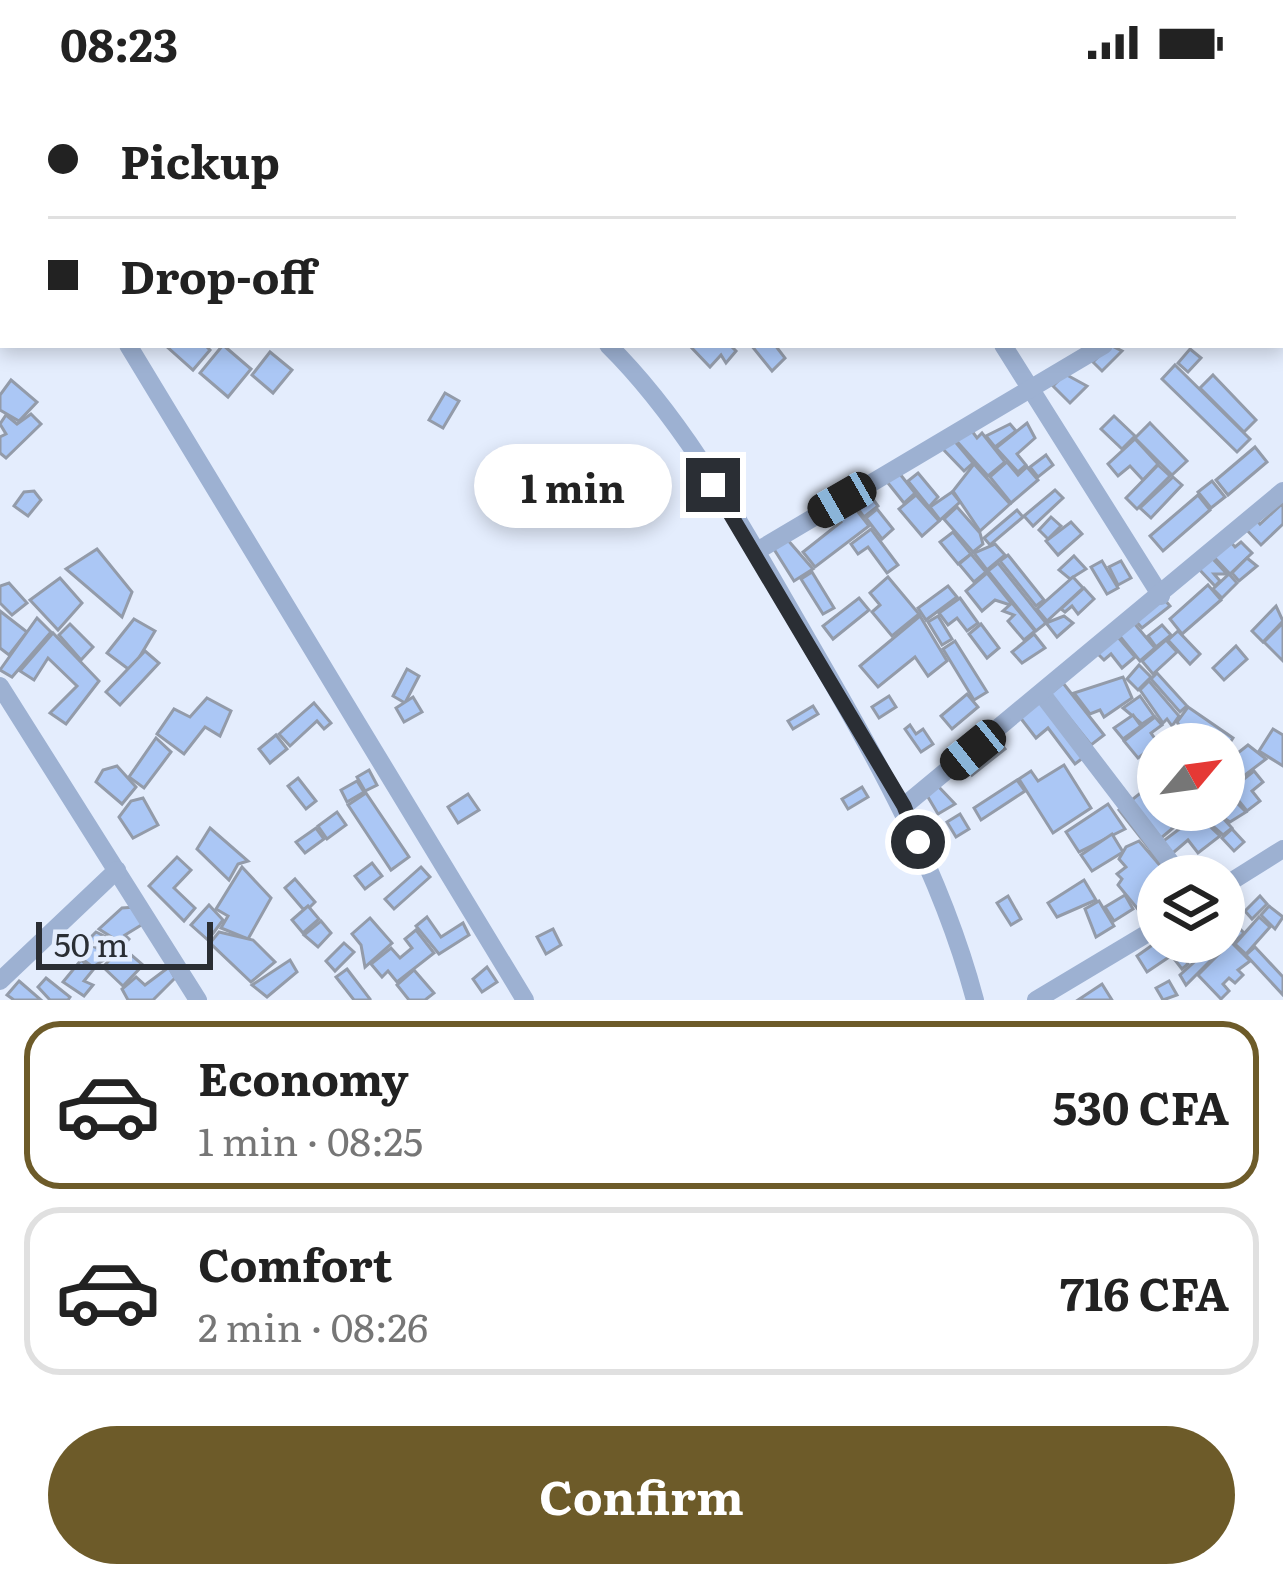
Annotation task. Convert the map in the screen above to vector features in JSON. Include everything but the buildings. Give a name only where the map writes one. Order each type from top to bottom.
[{"type":"street","points":[[130,348],[525,1000]]},
{"type":"street","points":[[610,348],[668,418],[757,551],[904,806],[962,951],[975,1000]]},
{"type":"street","points":[[1005,348],[1161,596]]},
{"type":"street","points":[[757,551],[1099,348]]},
{"type":"street","points":[[904,806],[1283,491]]},
{"type":"street","points":[[0,686],[198,1000]]},
{"type":"street","points":[[1042,694],[1165,855]]},
{"type":"street","points":[[1245,873],[1283,849]]},
{"type":"street","points":[[0,981],[117,870]]},
{"type":"street","points":[[1036,1000],[1137,940]]},
{"type":"route","points":[[713,485],[757,551],[904,806],[918,842]]}]
